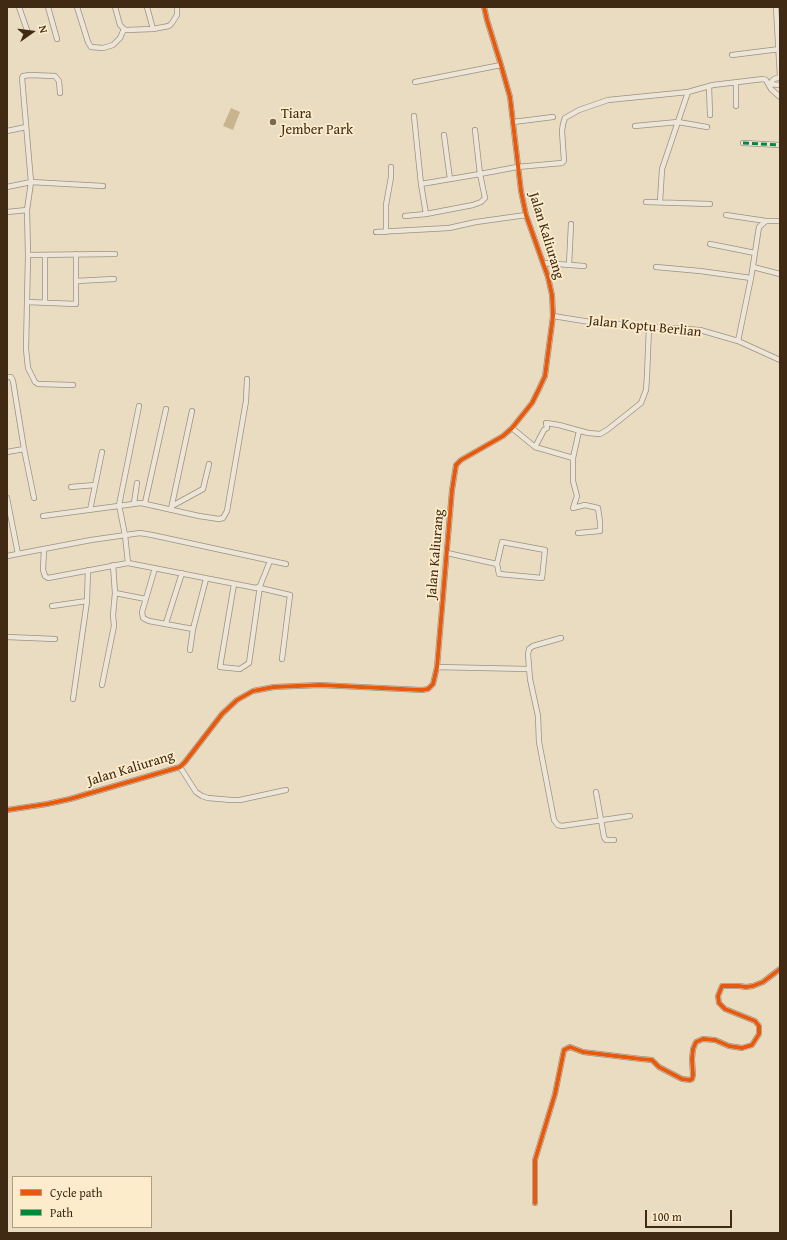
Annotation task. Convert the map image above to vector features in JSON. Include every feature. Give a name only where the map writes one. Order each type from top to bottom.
[{"type":"street","points":[[19,7],[27,30]]},
{"type":"street","points":[[48,7],[57,39]]},
{"type":"street","points":[[77,7],[91,47],[103,48],[113,45],[120,38],[124,29]]},
{"type":"street","points":[[115,7],[120,23],[124,29]]},
{"type":"street","points":[[146,7],[153,29]]},
{"type":"street","points":[[124,29],[153,29],[170,25],[177,15],[178,7]]},
{"type":"street","name":"Jalan Kaliurang","points":[[7,810],[70,799],[180,767],[186,762],[222,714],[237,700],[253,691],[274,687],[304,685],[425,690],[434,684],[437,667],[452,490],[457,463],[466,456],[489,445],[503,436],[512,428],[532,403],[545,376],[553,316],[552,295],[543,263],[526,215],[517,167],[510,97],[486,20],[484,7]]},
{"type":"street","points":[[769,84],[774,79],[780,77],[780,49],[777,32],[779,22],[776,7]]},
{"type":"street","points":[[732,55],[780,49]]},
{"type":"street","points":[[415,82],[501,65]]},
{"type":"street","points":[[60,94],[59,81],[55,76],[30,74],[22,76],[31,182],[27,210],[28,255],[26,354],[28,368],[33,381],[38,384],[73,385]]},
{"type":"street","points":[[421,184],[517,167],[556,164],[563,162],[562,124],[566,117],[579,110],[608,100],[688,92],[709,86],[763,80],[766,80],[771,89],[780,97]]},
{"type":"street","points":[[736,83],[736,106]]},
{"type":"street","points":[[769,84],[780,85]]},
{"type":"street","points":[[709,86],[710,114]]},
{"type":"street","points":[[660,202],[662,169],[688,92]]},
{"type":"street","points":[[414,116],[421,184],[426,214]]},
{"type":"street","points":[[513,122],[553,117]]},
{"type":"street","points":[[635,126],[678,122],[707,127]]},
{"type":"street","points":[[7,131],[26,127]]},
{"type":"street","points":[[405,216],[426,214],[473,205],[483,201],[485,198],[480,174],[475,130]]},
{"type":"street","points":[[444,135],[450,178]]},
{"type":"street","points":[[743,143],[780,145]]},
{"type":"street","points":[[386,232],[386,204],[391,177],[391,168]]},
{"type":"street","points":[[7,187],[31,182],[103,186]]},
{"type":"street","points":[[646,202],[710,204]]},
{"type":"street","points":[[7,212],[27,210]]},
{"type":"street","points":[[726,214],[766,221],[780,221]]},
{"type":"street","points":[[376,232],[449,228],[489,220],[526,215]]},
{"type":"street","points":[[738,340],[751,278],[759,227],[766,221]]},
{"type":"street","points":[[569,265],[571,224]]},
{"type":"street","points":[[710,244],[755,253]]},
{"type":"street","points":[[27,302],[76,304],[76,254]]},
{"type":"street","points":[[28,255],[115,254]]},
{"type":"street","points":[[45,255],[45,303]]},
{"type":"street","points":[[543,263],[584,266]]},
{"type":"street","points":[[656,267],[751,278]]},
{"type":"street","points":[[753,267],[780,274]]},
{"type":"street","points":[[76,281],[114,279]]},
{"type":"street","name":"Jalan Koptu Berlian","points":[[553,316],[590,322],[700,330],[738,340],[780,360]]},
{"type":"street","points":[[535,448],[544,430],[547,428],[546,423],[579,431],[594,433],[604,432],[642,403],[646,390],[649,327]]},
{"type":"street","points":[[7,377],[11,377],[13,381],[34,498]]},
{"type":"street","points":[[43,516],[134,503],[145,503],[172,508],[211,518],[221,518],[226,515],[246,401],[247,379]]},
{"type":"street","points":[[128,563],[125,535],[119,505],[139,406]]},
{"type":"street","points":[[145,503],[166,408]]},
{"type":"street","points":[[172,508],[192,411]]},
{"type":"street","points":[[512,428],[535,448],[573,458]]},
{"type":"street","points":[[578,533],[600,531],[598,508],[585,505],[574,508],[576,496],[573,481],[573,458],[579,431]]},
{"type":"street","points":[[7,452],[24,449]]},
{"type":"street","points":[[90,510],[102,452]]},
{"type":"street","points":[[172,508],[203,489],[209,464]]},
{"type":"street","points":[[134,503],[137,483]]},
{"type":"street","points":[[71,487],[95,485]]},
{"type":"street","points":[[7,498],[18,554]]},
{"type":"street","points":[[7,556],[125,535],[140,534],[152,535],[286,564]]},
{"type":"street","points":[[502,542],[545,550],[542,578],[499,574],[497,564],[502,542]]},
{"type":"street","points":[[44,549],[42,568],[46,577],[128,563],[206,579],[256,588],[260,587],[290,595],[282,659]]},
{"type":"street","points":[[447,553],[497,564]]},
{"type":"street","points":[[234,584],[220,667],[240,669],[249,663],[260,587],[270,561]]},
{"type":"street","points":[[102,685],[114,626],[113,615],[115,593],[113,566]]},
{"type":"street","points":[[155,568],[142,612],[143,618],[149,621],[193,629]]},
{"type":"street","points":[[73,699],[88,601],[88,570]]},
{"type":"street","points":[[166,624],[182,573]]},
{"type":"street","points":[[190,650],[193,629],[206,579]]},
{"type":"street","points":[[115,593],[146,599]]},
{"type":"street","points":[[52,606],[88,601]]},
{"type":"street","points":[[7,637],[55,639]]},
{"type":"street","points":[[561,638],[530,648],[528,652],[528,669],[538,716],[539,742],[555,822],[559,826],[562,826],[630,816]]},
{"type":"street","points":[[437,667],[528,669]]},
{"type":"street","points":[[180,767],[196,792],[208,798],[240,800],[286,790]]},
{"type":"street","points":[[596,792],[600,820],[605,839],[614,840]]},
{"type":"street","points":[[535,1203],[535,1160],[554,1094],[564,1050],[570,1047],[582,1052],[652,1060],[659,1067],[682,1079],[690,1080],[692,1079],[693,1075],[692,1059],[693,1049],[696,1042],[703,1039],[715,1040],[730,1046],[742,1048],[752,1046],[759,1034],[759,1026],[755,1021],[725,1009],[719,1003],[718,996],[722,986],[753,986],[764,982],[780,969]]},
{"type":"shaded area","points":[[231,108],[240,112],[233,130],[223,126]]},
{"type":"marked path","points":[[743,143],[780,145]]},
{"type":"cycle path","points":[[7,810],[70,799],[180,767],[222,714],[237,700],[253,691],[274,687],[320,685],[422,690],[428,689],[433,684],[437,667],[452,490],[456,465],[461,460],[503,436],[512,428],[532,403],[545,376],[553,316],[552,295],[548,277],[526,215],[521,191],[510,97],[484,7]]},
{"type":"cycle path","points":[[535,1203],[535,1160],[555,1094],[564,1050],[570,1047],[583,1052],[652,1060],[659,1067],[682,1079],[690,1080],[692,1079],[693,1075],[692,1059],[693,1049],[696,1042],[703,1039],[715,1040],[729,1046],[742,1048],[752,1045],[759,1034],[759,1026],[755,1021],[725,1009],[719,1003],[718,996],[722,986],[753,986],[763,982],[780,969]]},
{"type":"place","name":"Tiara Jember Park","points":[[273,122]]}]
